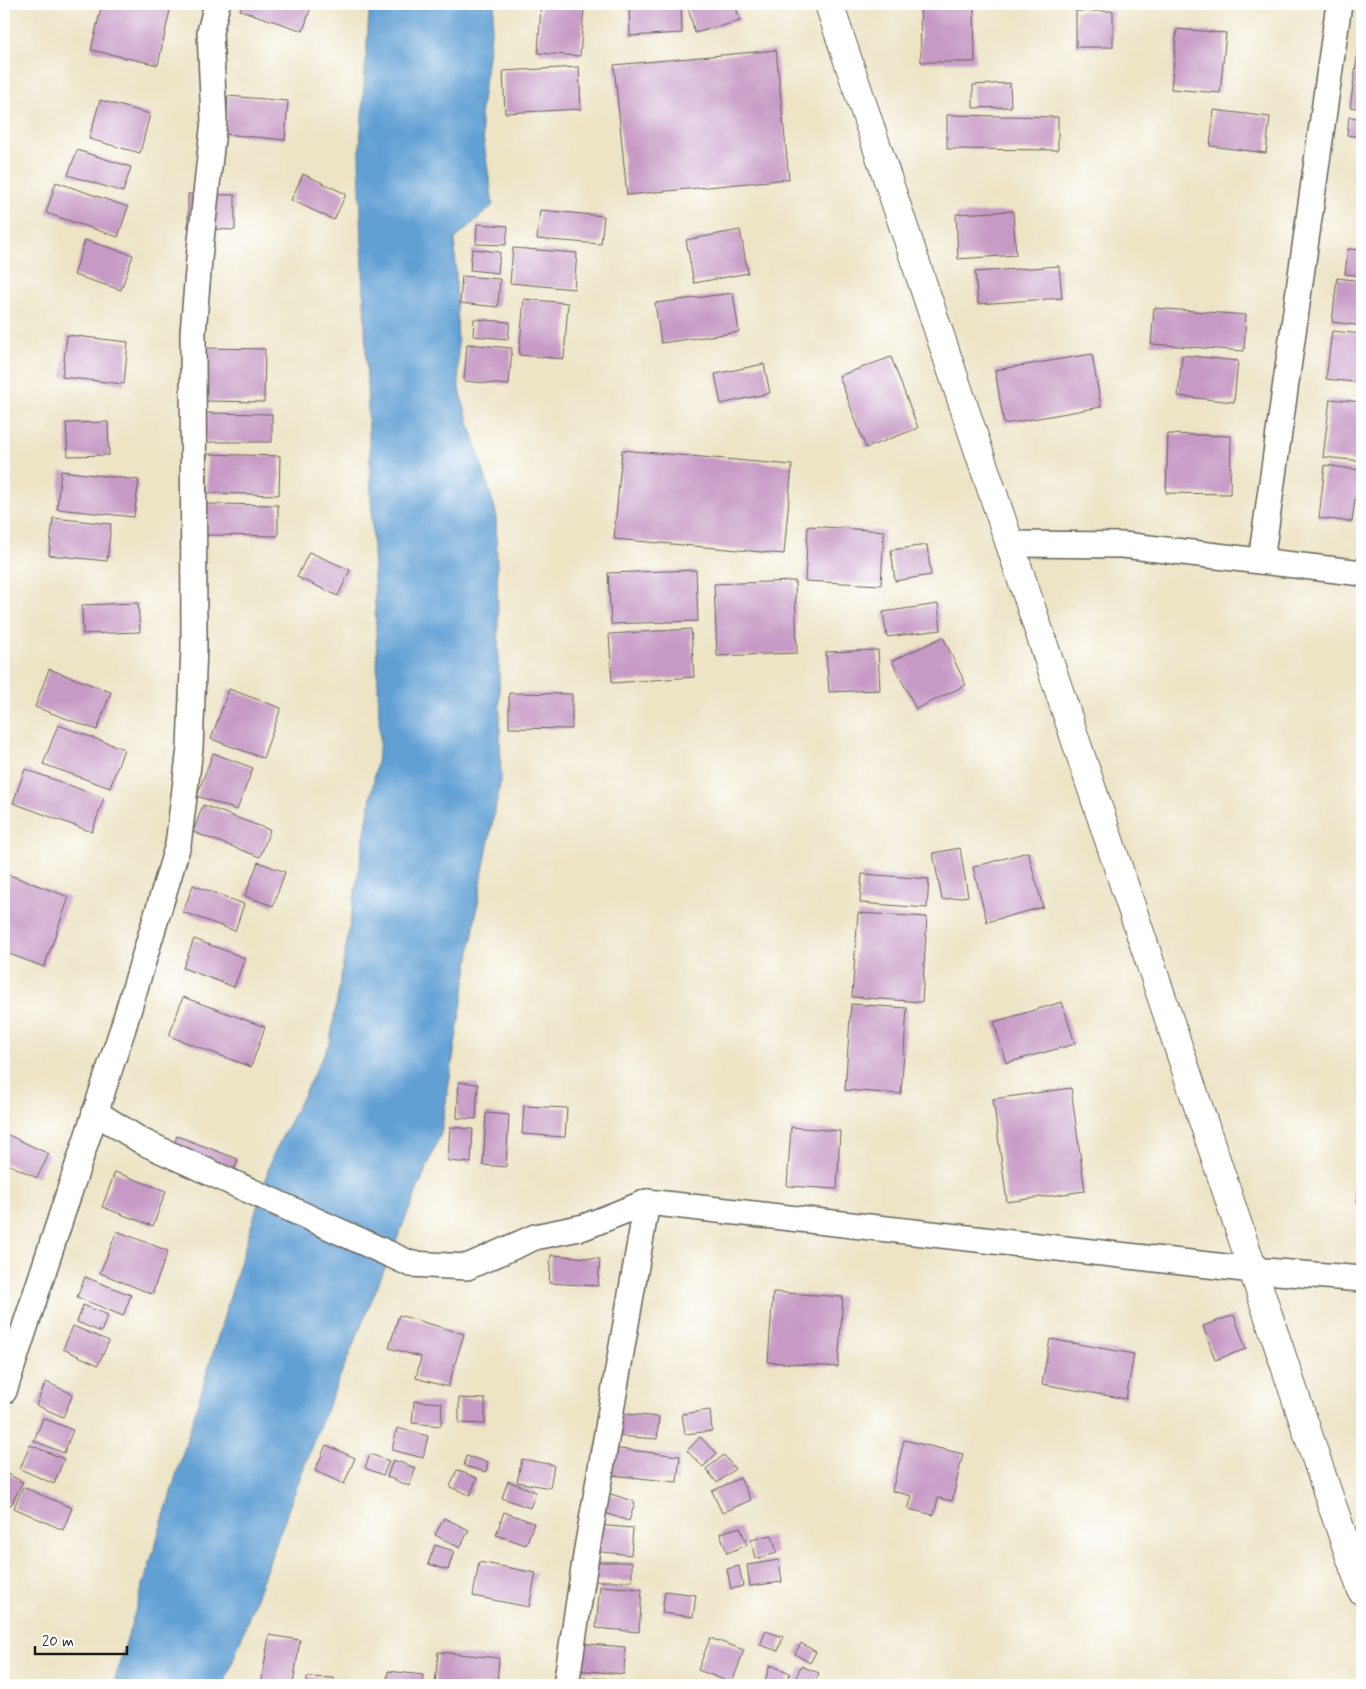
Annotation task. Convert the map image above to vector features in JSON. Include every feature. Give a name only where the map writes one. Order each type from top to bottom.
[{"type":"street","points":[[4,1391],[95,1112],[178,845],[190,748],[194,647],[193,333],[214,120],[210,32],[218,4]]},
{"type":"street","points":[[829,4],[1362,1591]]},
{"type":"street","points":[[1261,561],[1339,4]]},
{"type":"street","points":[[1011,544],[1122,545],[1362,573]]},
{"type":"street","points":[[95,1112],[143,1142],[411,1264],[467,1267],[535,1237],[584,1227],[647,1202],[1253,1270],[1362,1280]]},
{"type":"street","points":[[566,1685],[587,1549],[647,1202]]},
{"type":"water","points":[[371,4],[495,4],[480,116],[493,205],[455,239],[459,389],[496,512],[501,779],[483,871],[441,1133],[315,1437],[224,1685],[113,1685],[272,1157],[330,1042],[380,743],[359,160]]},
{"type":"building","points":[[102,4],[141,4],[170,10],[158,65],[91,50]]},
{"type":"building","points":[[242,4],[312,4],[303,31],[240,10]]},
{"type":"building","points":[[629,4],[681,4],[682,33],[630,36]]},
{"type":"building","points":[[687,4],[735,4],[740,21],[695,33]]},
{"type":"building","points":[[920,4],[974,4],[975,62],[921,62]]},
{"type":"building","points":[[541,5],[584,8],[580,56],[538,53]]},
{"type":"building","points":[[1076,11],[1113,11],[1113,47],[1076,47]]},
{"type":"building","points":[[1177,29],[1226,33],[1220,93],[1171,89]]},
{"type":"building","points":[[1360,38],[1362,38],[1362,109],[1350,107]]},
{"type":"building","points":[[776,50],[789,179],[627,195],[614,65]]},
{"type":"building","points":[[579,67],[581,109],[505,113],[503,71]]},
{"type":"building","points":[[1010,83],[1011,107],[973,108],[973,85]]},
{"type":"building","points":[[228,96],[288,101],[285,140],[225,134]]},
{"type":"building","points":[[100,100],[150,114],[140,153],[89,139]]},
{"type":"building","points":[[1214,110],[1270,117],[1266,153],[1210,146]]},
{"type":"building","points":[[947,115],[1058,117],[1058,150],[947,149]]},
{"type":"building","points":[[1349,117],[1362,118],[1362,137],[1347,135]]},
{"type":"building","points":[[77,150],[131,167],[123,192],[68,175]]},
{"type":"building","points":[[303,174],[346,194],[334,220],[291,200]]},
{"type":"building","points":[[56,182],[128,207],[118,237],[46,213]]},
{"type":"building","points":[[188,194],[235,195],[235,230],[188,228]]},
{"type":"building","points":[[540,210],[604,216],[601,244],[537,239]]},
{"type":"building","points":[[1013,211],[1016,255],[958,259],[956,214]]},
{"type":"building","points":[[477,224],[508,226],[506,245],[476,244]]},
{"type":"building","points":[[740,230],[748,273],[694,283],[686,240]]},
{"type":"building","points":[[85,240],[133,255],[121,290],[74,275]]},
{"type":"building","points":[[513,248],[577,253],[574,289],[510,283]]},
{"type":"building","points":[[472,249],[500,252],[498,273],[470,270]]},
{"type":"building","points":[[1348,249],[1362,250],[1362,276],[1345,274]]},
{"type":"building","points":[[1059,266],[1062,298],[978,304],[975,272]]},
{"type":"building","points":[[462,276],[500,279],[498,307],[460,303]]},
{"type":"building","points":[[1337,278],[1362,281],[1362,326],[1332,322]]},
{"type":"building","points":[[733,293],[739,332],[661,343],[655,303]]},
{"type":"building","points":[[524,299],[568,303],[564,359],[519,355]]},
{"type":"building","points":[[1154,308],[1246,315],[1244,351],[1151,344]]},
{"type":"building","points":[[474,319],[510,322],[508,339],[473,336]]},
{"type":"building","points":[[1332,331],[1362,334],[1362,383],[1326,379]]},
{"type":"building","points":[[67,335],[128,342],[124,384],[62,377]]},
{"type":"building","points":[[467,344],[512,348],[509,385],[464,381]]},
{"type":"building","points":[[202,348],[265,349],[264,402],[201,401]]},
{"type":"building","points":[[1092,354],[1101,407],[1004,424],[995,370]]},
{"type":"building","points":[[1182,355],[1238,361],[1234,402],[1178,396]]},
{"type":"building","points":[[891,357],[918,428],[866,448],[839,376]]},
{"type":"building","points":[[764,364],[770,393],[721,404],[715,374]]},
{"type":"building","points":[[1330,399],[1362,402],[1361,461],[1323,457]]},
{"type":"building","points":[[204,413],[272,414],[272,442],[205,442]]},
{"type":"building","points":[[108,422],[109,455],[68,456],[66,423]]},
{"type":"building","points":[[1168,434],[1231,436],[1230,494],[1166,493]]},
{"type":"building","points":[[622,450],[792,465],[784,554],[614,539]]},
{"type":"building","points":[[207,454],[280,456],[279,495],[207,493]]},
{"type":"building","points":[[1325,465],[1359,470],[1352,522],[1319,518]]},
{"type":"building","points":[[61,471],[139,480],[134,517],[57,509]]},
{"type":"building","points":[[206,504],[278,505],[278,536],[206,535]]},
{"type":"building","points":[[53,518],[111,524],[107,561],[49,555]]},
{"type":"building","points":[[808,526],[884,531],[881,585],[805,581]]},
{"type":"building","points":[[927,545],[931,575],[895,581],[891,550]]},
{"type":"building","points":[[309,552],[350,570],[338,596],[297,577]]},
{"type":"building","points":[[696,570],[698,621],[611,624],[608,573]]},
{"type":"building","points":[[795,581],[797,653],[717,656],[714,584]]},
{"type":"building","points":[[138,603],[140,632],[83,634],[82,605]]},
{"type":"building","points":[[938,604],[941,630],[887,637],[883,612]]},
{"type":"building","points":[[691,629],[694,677],[612,683],[609,634]]},
{"type":"building","points":[[943,637],[966,685],[916,709],[892,661]]},
{"type":"building","points":[[878,650],[880,690],[829,692],[826,652]]},
{"type":"building","points":[[49,669],[111,692],[97,730],[35,707]]},
{"type":"building","points":[[229,689],[281,708],[263,758],[211,739]]},
{"type":"building","points":[[509,693],[572,694],[572,729],[509,728]]},
{"type":"building","points":[[58,725],[124,749],[110,788],[43,764]]},
{"type":"building","points":[[213,753],[253,768],[237,810],[197,796]]},
{"type":"building","points":[[25,769],[104,798],[92,832],[13,803]]},
{"type":"building","points":[[203,805],[270,830],[260,857],[193,832]]},
{"type":"building","points":[[960,848],[968,896],[942,900],[933,853]]},
{"type":"building","points":[[1028,852],[1043,907],[987,922],[973,867]]},
{"type":"building","points":[[258,862],[285,872],[273,906],[245,896]]},
{"type":"building","points":[[4,873],[69,897],[44,967],[4,952]]},
{"type":"building","points":[[862,874],[929,879],[927,908],[860,903]]},
{"type":"building","points":[[193,885],[244,904],[235,931],[183,912]]},
{"type":"building","points":[[858,913],[927,917],[922,1002],[852,997]]},
{"type":"building","points":[[194,939],[245,958],[234,987],[183,968]]},
{"type":"building","points":[[183,997],[265,1027],[251,1067],[169,1036]]},
{"type":"building","points":[[1062,1002],[1075,1044],[1006,1063],[994,1022]]},
{"type":"building","points":[[851,1004],[907,1008],[901,1094],[845,1090]]},
{"type":"building","points":[[459,1082],[478,1084],[476,1119],[457,1118]]},
{"type":"building","points":[[1071,1088],[1085,1191],[1007,1202],[993,1099]]},
{"type":"building","points":[[524,1106],[567,1108],[565,1137],[522,1134]]},
{"type":"building","points":[[486,1113],[509,1115],[506,1167],[483,1165]]},
{"type":"building","points":[[450,1127],[473,1129],[471,1163],[448,1161]]},
{"type":"building","points":[[791,1127],[840,1131],[837,1189],[787,1186]]},
{"type":"building","points":[[4,1133],[49,1154],[37,1178],[4,1162]]},
{"type":"building","points":[[177,1136],[238,1159],[228,1188],[166,1166]]},
{"type":"building","points":[[1362,1160],[1362,1203],[1357,1202]]},
{"type":"building","points":[[115,1172],[166,1191],[153,1226],[102,1207]]},
{"type":"building","points":[[117,1231],[168,1251],[152,1294],[100,1273]]},
{"type":"building","points":[[551,1255],[600,1259],[598,1286],[549,1283]]},
{"type":"building","points":[[85,1277],[131,1295],[123,1316],[77,1297]]},
{"type":"building","points":[[773,1292],[843,1297],[838,1367],[768,1362]]},
{"type":"building","points":[[83,1305],[108,1315],[101,1332],[77,1322]]},
{"type":"building","points":[[399,1315],[464,1334],[448,1387],[416,1378],[421,1357],[389,1348]]},
{"type":"building","points":[[1234,1315],[1246,1349],[1215,1360],[1203,1326]]},
{"type":"building","points":[[73,1326],[109,1341],[98,1365],[63,1349]]},
{"type":"building","points":[[1050,1339],[1134,1354],[1126,1399],[1042,1384]]},
{"type":"building","points":[[46,1382],[73,1394],[63,1417],[36,1405]]},
{"type":"building","points":[[459,1398],[485,1399],[485,1424],[459,1423]]},
{"type":"building","points":[[414,1401],[442,1403],[441,1426],[412,1423]]},
{"type":"building","points":[[710,1410],[712,1431],[685,1434],[682,1414]]},
{"type":"building","points":[[607,1412],[659,1417],[657,1439],[605,1435]]},
{"type":"building","points":[[43,1418],[73,1430],[64,1453],[34,1441]]},
{"type":"building","points":[[397,1428],[428,1436],[423,1458],[392,1450]]},
{"type":"building","points":[[700,1437],[717,1453],[703,1467],[687,1451]]},
{"type":"building","points":[[904,1440],[963,1454],[952,1501],[938,1498],[934,1515],[908,1509],[912,1496],[892,1491]]},
{"type":"building","points":[[30,1445],[64,1459],[54,1484],[20,1469]]},
{"type":"building","points":[[326,1445],[355,1458],[344,1484],[315,1471]]},
{"type":"building","points":[[595,1446],[680,1456],[677,1482],[592,1473]]},
{"type":"building","points":[[370,1454],[389,1461],[383,1475],[365,1468]]},
{"type":"building","points":[[724,1455],[735,1469],[717,1483],[706,1469]]},
{"type":"building","points":[[466,1456],[488,1462],[486,1472],[464,1466]]},
{"type":"building","points":[[522,1459],[554,1465],[550,1488],[517,1482]]},
{"type":"building","points":[[393,1460],[416,1468],[409,1486],[387,1477]]},
{"type":"building","points":[[457,1470],[477,1478],[470,1495],[450,1487]]},
{"type":"building","points":[[4,1472],[23,1482],[11,1505],[4,1501]]},
{"type":"building","points":[[740,1478],[751,1500],[722,1513],[712,1491]]},
{"type":"building","points":[[508,1481],[536,1492],[530,1508],[502,1498]]},
{"type":"building","points":[[23,1487],[72,1508],[63,1530],[14,1508]]},
{"type":"building","points":[[602,1491],[635,1502],[629,1521],[596,1510]]},
{"type":"building","points":[[504,1512],[534,1523],[526,1545],[496,1535]]},
{"type":"building","points":[[444,1518],[469,1530],[460,1548],[435,1535]]},
{"type":"building","points":[[595,1525],[633,1528],[631,1555],[593,1551]]},
{"type":"building","points":[[740,1527],[747,1545],[727,1553],[720,1533]]},
{"type":"building","points":[[772,1535],[777,1553],[755,1559],[751,1540]]},
{"type":"building","points":[[435,1545],[454,1551],[448,1570],[428,1564]]},
{"type":"building","points":[[779,1560],[782,1582],[750,1586],[747,1565]]},
{"type":"building","points":[[479,1562],[536,1573],[529,1607],[473,1596]]},
{"type":"building","points":[[591,1562],[632,1562],[632,1581],[591,1581]]},
{"type":"building","points":[[739,1566],[743,1586],[731,1589],[727,1569]]},
{"type":"building","points":[[600,1586],[642,1589],[639,1632],[596,1628]]},
{"type":"building","points":[[665,1591],[696,1595],[693,1617],[662,1613]]},
{"type":"building","points":[[766,1631],[783,1637],[778,1651],[760,1645]]},
{"type":"building","points":[[269,1635],[300,1640],[293,1685],[261,1685]]},
{"type":"building","points":[[710,1638],[744,1650],[732,1683],[698,1670]]},
{"type":"building","points":[[577,1643],[625,1647],[624,1674],[575,1670]]},
{"type":"building","points":[[801,1643],[816,1652],[810,1663],[795,1654]]},
{"type":"building","points":[[438,1652],[499,1658],[497,1685],[435,1685]]},
{"type":"building","points":[[770,1665],[790,1673],[786,1685],[764,1684]]},
{"type":"building","points":[[801,1666],[819,1673],[814,1685],[803,1685],[794,1682]]},
{"type":"building","points":[[388,1671],[423,1675],[422,1685],[386,1685]]},
{"type":"building","points":[[307,1677],[334,1678],[334,1685],[307,1685]]},
{"type":"building","points":[[584,1677],[624,1681],[623,1685],[583,1685]]}]
